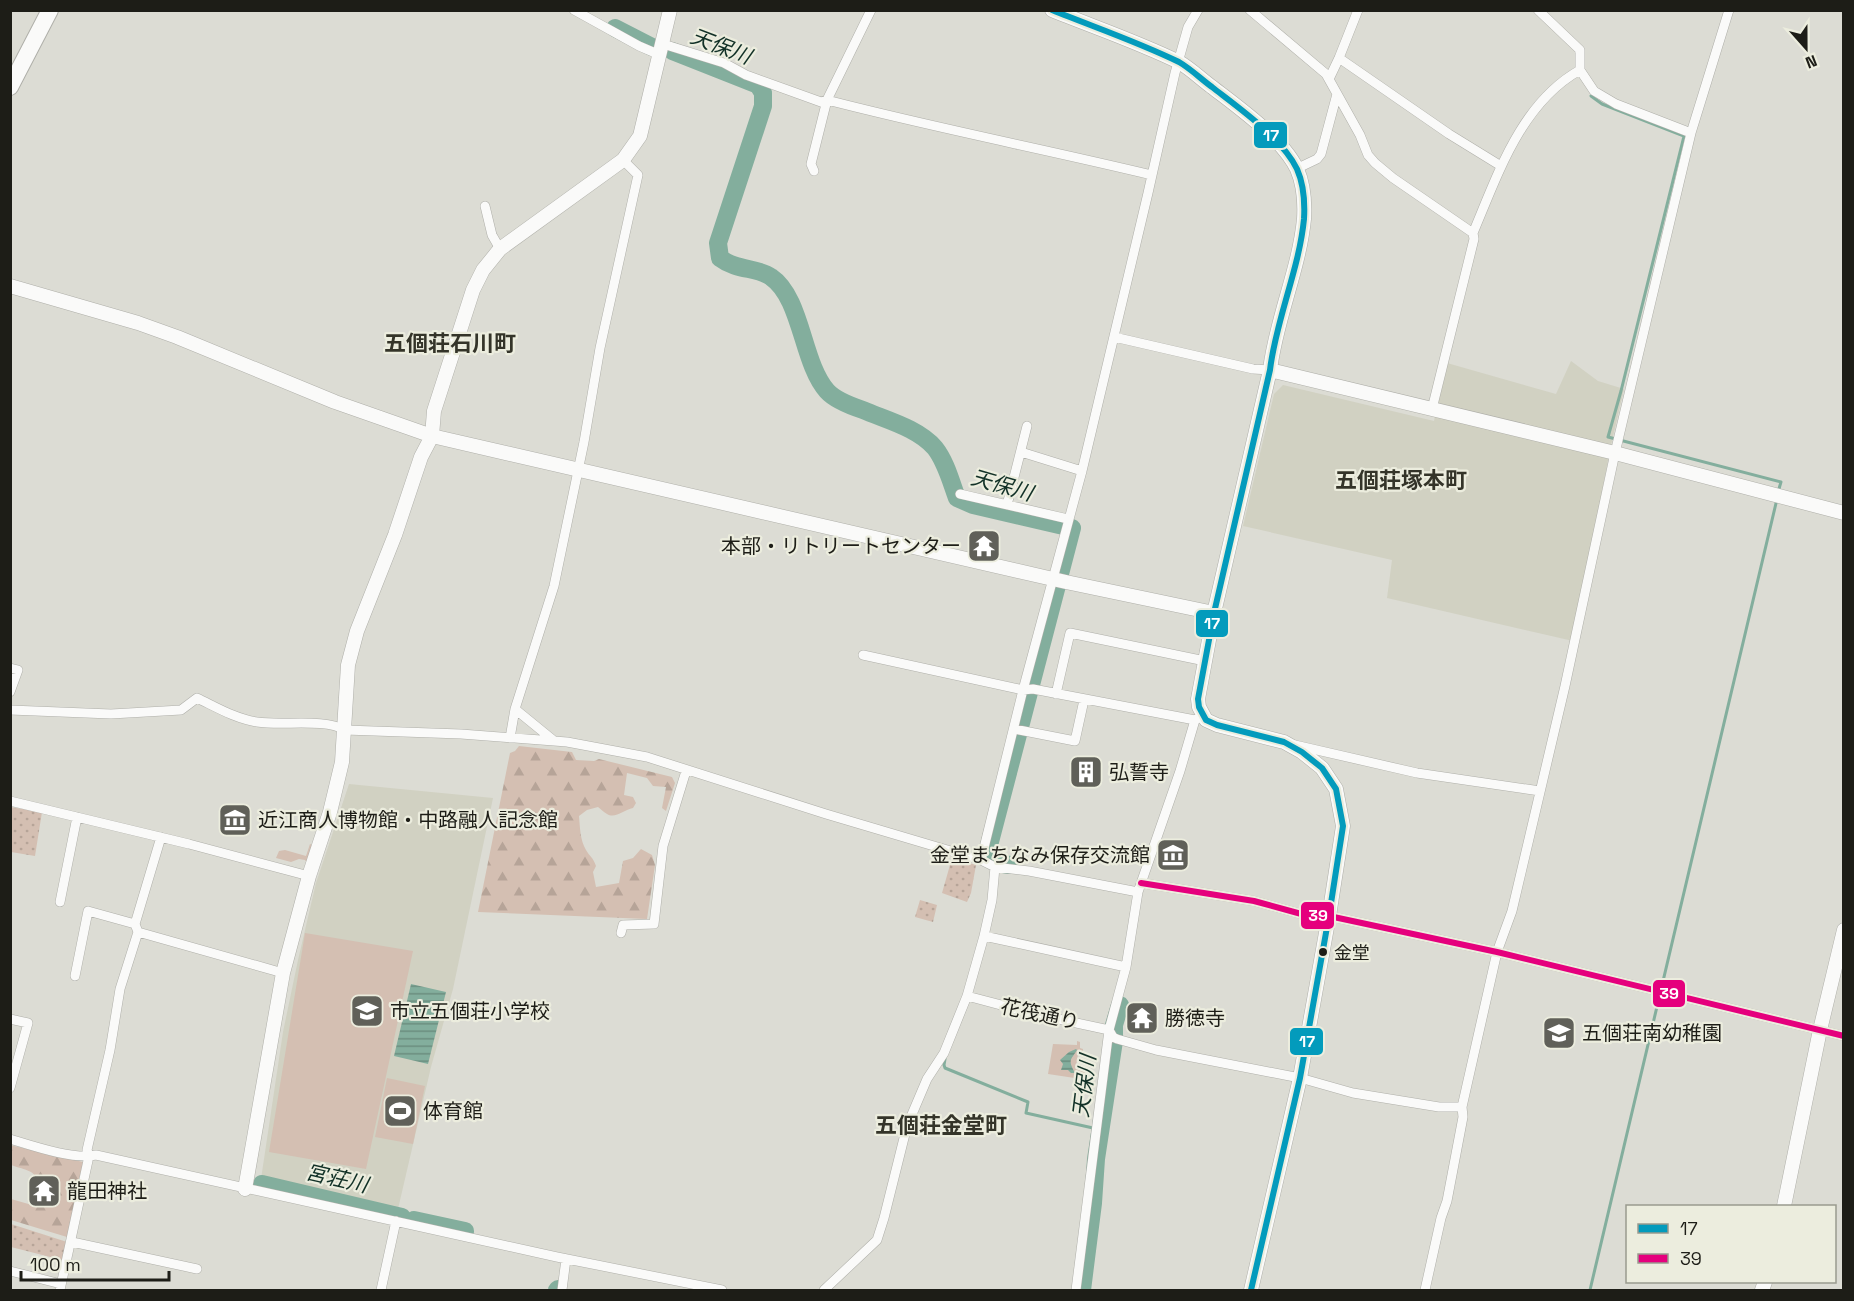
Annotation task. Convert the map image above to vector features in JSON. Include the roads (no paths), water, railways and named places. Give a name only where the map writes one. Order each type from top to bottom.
[{"type":"highway","points":[[10,87],[50,10]]},
{"type":"street","points":[[574,10],[639,46],[724,63],[746,75],[821,102],[827,100],[899,119],[1036,147],[1152,175]]},
{"type":"street","points":[[244,1189],[283,973],[342,762],[347,675],[357,631],[395,535],[421,457],[432,436],[434,411],[473,290],[483,270],[500,249],[623,160],[640,136],[670,10]]},
{"type":"street","points":[[813,171],[811,164],[827,100],[871,10]]},
{"type":"street","points":[[1052,10],[1178,62],[1232,103],[1286,153],[1296,168],[1304,196],[1304,219],[1272,351],[1270,370],[1214,613],[1198,699],[1199,718],[1139,887],[1113,1035],[1076,1290]]},
{"type":"street","points":[[981,860],[1057,579],[1066,524],[1082,471],[1178,62],[1188,27],[1198,10]]},
{"type":"street","points":[[1251,10],[1326,74],[1368,155],[1375,163],[1473,233]]},
{"type":"street","points":[[1329,79],[1340,58],[1358,10]]},
{"type":"street","points":[[1538,10],[1580,50],[1580,70],[1594,92],[1616,104],[1691,133]]},
{"type":"street","points":[[1425,1290],[1441,1218],[1448,1201],[1463,1117],[1462,1107],[1497,952],[1512,911],[1565,686],[1617,444],[1691,133],[1730,10]]},
{"type":"street","points":[[1340,58],[1449,134],[1501,166]]},
{"type":"street","points":[[1432,409],[1474,239],[1473,233],[1501,166],[1529,118],[1553,91],[1580,70]]},
{"type":"street","points":[[1296,168],[1317,159],[1321,154],[1334,98],[1337,94]]},
{"type":"street","points":[[510,738],[515,709],[554,586],[600,348],[638,175],[623,160]]},
{"type":"street","points":[[485,206],[492,235],[500,249]]},
{"type":"street","points":[[10,286],[138,323],[335,402],[432,436],[1214,613]]},
{"type":"street","points":[[1114,338],[1253,369],[1270,370],[1432,409],[1617,444],[1778,496],[1844,513]]},
{"type":"street","points":[[1007,505],[1027,426]]},
{"type":"street","points":[[1021,452],[1082,471]]},
{"type":"street","points":[[960,494],[1007,505],[1066,524]]},
{"type":"street","points":[[1056,694],[1070,633],[1205,661]]},
{"type":"street","points":[[863,655],[1028,690],[1199,718],[1217,725],[1284,742],[1417,773],[1540,791]]},
{"type":"street","points":[[10,668],[18,670],[10,692]]},
{"type":"street","points":[[10,710],[111,714],[181,710],[197,698],[254,721],[279,724],[335,724],[345,730],[510,738],[579,744],[647,757],[686,771],[981,860],[995,867],[1254,901],[1305,915],[1329,916],[1497,952],[1844,1036]]},
{"type":"street","points":[[1018,730],[1075,741],[1084,700]]},
{"type":"street","points":[[515,709],[556,742]]},
{"type":"street","points":[[1251,1290],[1300,1078],[1343,826],[1336,789],[1322,768],[1302,752],[1284,742]]},
{"type":"street","points":[[621,933],[623,924],[654,924],[663,846],[686,771]]},
{"type":"street","points":[[10,801],[161,837],[309,876]]},
{"type":"street","points":[[60,902],[77,817]]},
{"type":"street","points":[[10,1271],[61,1287],[89,1156],[87,1150],[110,1050],[120,988],[161,837]]},
{"type":"street","points":[[824,1290],[877,1240],[907,1126],[927,1079],[944,1053],[969,997],[986,936],[995,867]]},
{"type":"street","points":[[75,976],[88,911],[283,973]]},
{"type":"street","points":[[1785,1205],[1820,1030],[1844,930]]},
{"type":"street","points":[[986,936],[1126,967]]},
{"type":"street","name":"花筏通り","points":[[969,997],[1187,1057],[1300,1078],[1353,1093],[1439,1107],[1462,1107]]},
{"type":"street","points":[[10,1019],[28,1023],[10,1088]]},
{"type":"street","points":[[10,1140],[65,1153],[96,1155],[684,1287],[722,1290]]},
{"type":"street","points":[[381,1290],[396,1221]]},
{"type":"street","points":[[72,1242],[197,1269]]},
{"type":"street","points":[[562,1290],[566,1259]]},
{"type":"waterway","name":"天保川","points":[[615,28],[652,47]]},
{"type":"waterway","name":"天保川","points":[[672,51],[758,85],[763,93],[763,106],[718,243],[720,258],[733,265],[765,274],[781,287],[796,315],[812,364],[827,391],[844,402],[901,425],[928,441],[942,459],[957,498],[973,505],[1072,528],[986,857],[996,863],[1010,865]]},
{"type":"waterway","points":[[1591,96],[1602,104],[1684,136],[1608,437],[1781,482],[1778,492]]},
{"type":"waterway","points":[[1590,1290],[1777,499]]},
{"type":"waterway","name":"天保川","points":[[1082,1290],[1096,1159],[1114,1041],[1114,1025],[1120,1005]]},
{"type":"waterway","points":[[945,1059],[945,1068],[1028,1102],[1026,1113],[1093,1128]]},
{"type":"waterway","name":"宮荘川","points":[[262,1184],[402,1217]]},
{"type":"waterway","name":"宮荘川","points":[[414,1220],[465,1231]]},
{"type":"place","name":"本部・リトリートセンター","points":[[984,546]]},
{"type":"place","name":"弘誓寺","points":[[1086,772]]},
{"type":"place","name":"近江商人博物館・中路融人記念館","points":[[235,820]]},
{"type":"place","name":"金堂まちなみ保存交流館","points":[[1173,855]]},
{"type":"place","name":"金堂","points":[[1323,952]]},
{"type":"place","name":"市立五個荘小学校","points":[[367,1011]]},
{"type":"place","name":"勝徳寺","points":[[1142,1018]]},
{"type":"place","name":"五個荘南幼稚園","points":[[1559,1033]]},
{"type":"place","name":"体育館","points":[[400,1111]]},
{"type":"place","name":"龍田神社","points":[[44,1191]]},
{"type":"district","name":"五個荘石川町","points":[[450,343]]},
{"type":"district","name":"五個荘塚本町","points":[[1401,480]]},
{"type":"district","name":"五個荘金堂町","points":[[941,1125]]}]
